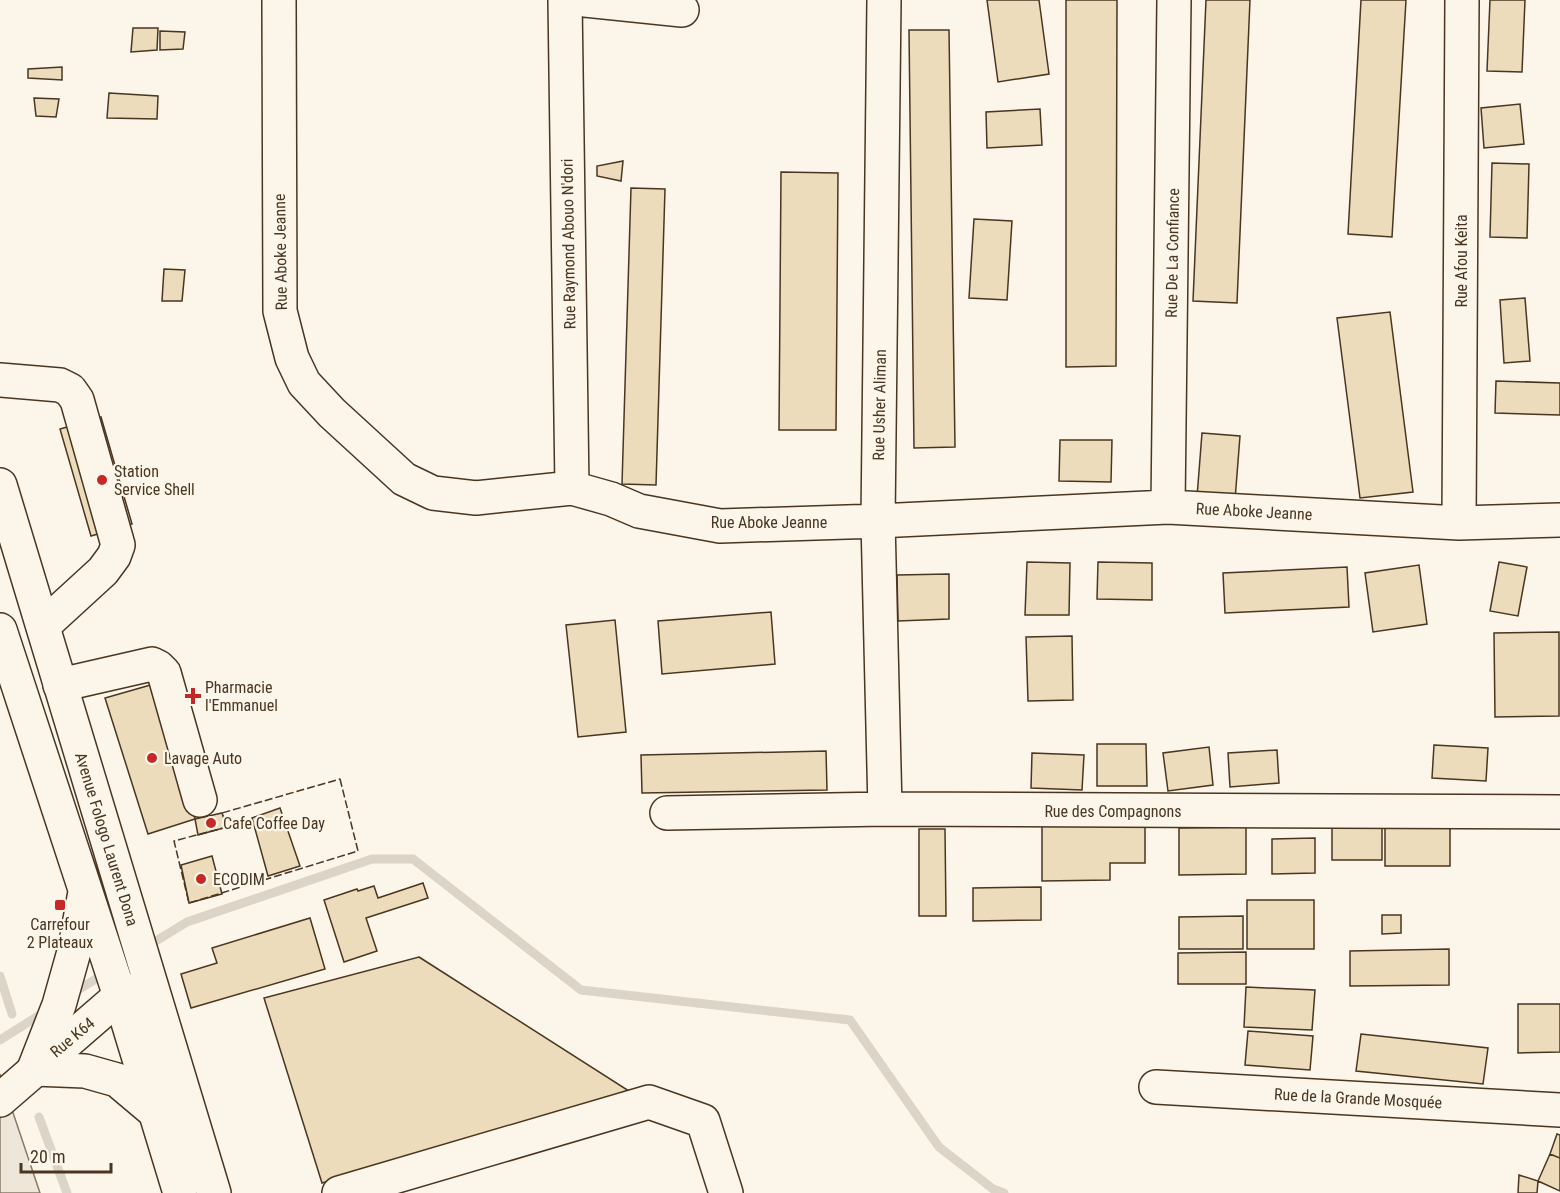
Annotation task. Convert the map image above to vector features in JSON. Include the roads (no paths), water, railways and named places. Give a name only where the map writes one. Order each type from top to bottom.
[{"type":"street","name":"Rue Aboke Jeanne","points":[[279,0],[280,311],[292,358],[304,383],[332,413],[404,479],[433,493],[477,498],[572,488],[611,499],[639,511],[720,526],[1168,507],[1459,523],[1560,520]]},
{"type":"street","name":"Rue Raymond Abouo N'dori","points":[[565,0],[572,488]]},
{"type":"street","points":[[585,0],[682,10]]},
{"type":"street","name":"Rue Usher Aliman","points":[[884,0],[878,520],[885,809]]},
{"type":"street","name":"Rue De La Confiance","points":[[1168,507],[1174,0]]},
{"type":"street","name":"Rue Afou Keita","points":[[1459,523],[1462,0]]},
{"type":"street","points":[[0,380],[60,385],[70,390],[77,400],[118,545],[114,556],[103,571],[43,626]]},
{"type":"street","name":"Avenue Fologo Laurent Dona","points":[[0,485],[214,1193]]},
{"type":"street","name":"Avenue Fologo Laurent Dona","points":[[0,630],[120,996],[180,1193]]},
{"type":"street","points":[[60,685],[152,664],[158,667],[164,673],[200,800]]},
{"type":"street","name":"Rue des Compagnons","points":[[667,813],[885,809],[1560,812]]},
{"type":"street","points":[[86,890],[75,948],[59,1005],[34,1069],[85,1071],[117,1080],[155,1112]]},
{"type":"street","name":"Rue K64","points":[[0,1100],[120,996],[150,984]]},
{"type":"street","name":"Rue de la Grande Mosquée","points":[[1156,1087],[1560,1110]]},
{"type":"street","points":[[339,1193],[649,1102],[703,1121],[726,1193]]},
{"type":"waterway","points":[[146,947],[187,922],[372,859],[413,859],[581,990],[850,1020],[939,1147],[993,1189],[1004,1193]]},
{"type":"waterway","points":[[70,995],[107,972]]},
{"type":"waterway","points":[[0,976],[12,1014]]},
{"type":"waterway","points":[[0,1040],[46,1011]]},
{"type":"waterway","points":[[39,1117],[67,1193]]},
{"type":"place","name":"Station Service Shell","points":[[102,480]]},
{"type":"place","name":"Pharmacie l'Emmanuel","points":[[193,696]]},
{"type":"place","name":"Lavage Auto","points":[[152,758]]},
{"type":"place","name":"Cafe Coffee Day","points":[[211,823]]},
{"type":"place","name":"ECODIM","points":[[201,879]]},
{"type":"place","name":"Carrefour 2 Plateaux","points":[[60,905]]}]
